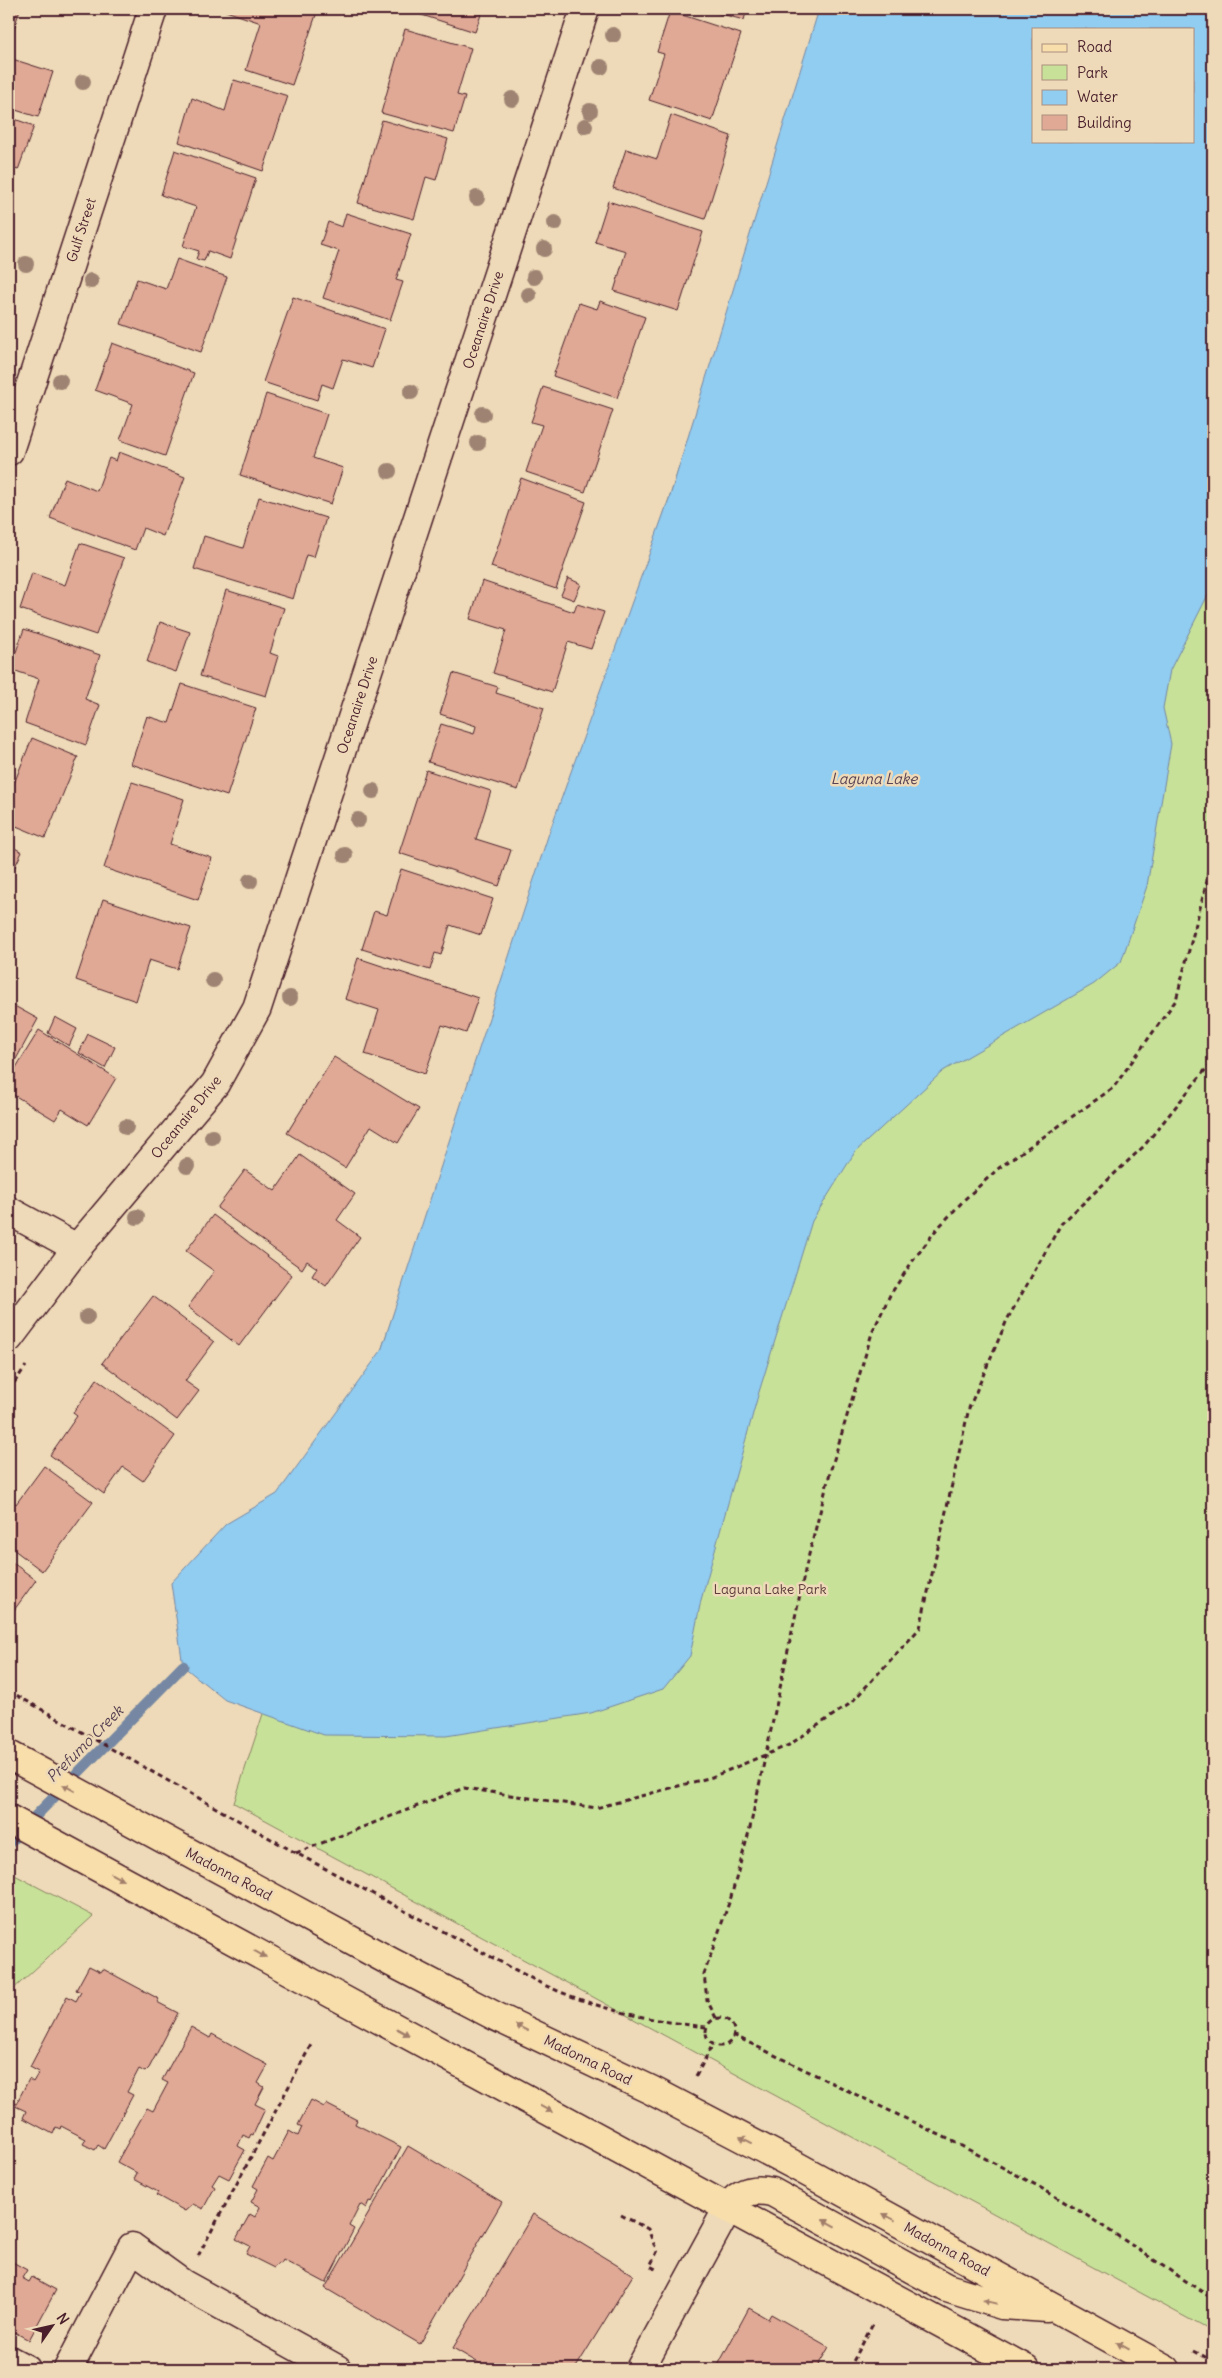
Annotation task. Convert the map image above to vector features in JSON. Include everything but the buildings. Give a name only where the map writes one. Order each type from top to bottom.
[{"type":"main road","name":"Madonna Road","points":[[9,1755],[400,1967],[497,2017],[651,2090],[798,2167],[1166,2369]]},
{"type":"main road","points":[[9,1818],[1026,2369]]},
{"type":"main road","points":[[728,2208],[741,2194],[750,2190],[772,2192],[947,2288],[1002,2305],[1056,2308]]},
{"type":"street","name":"Gulf Street","points":[[9,451],[153,9]]},
{"type":"street","name":"Oceanaire Drive","points":[[9,1338],[78,1248],[214,1084],[257,1008],[585,9]]},
{"type":"street","points":[[9,1211],[78,1248]]},
{"type":"street","points":[[640,2369],[728,2208]]},
{"type":"street","points":[[68,2369],[132,2247],[183,2284],[336,2369]]},
{"type":"street","points":[[9,2360],[26,2369]]},
{"type":"path","points":[[716,2018],[706,2000],[704,1974],[740,1862],[765,1757],[786,1652],[831,1469],[858,1372],[872,1333],[890,1295],[936,1230],[966,1198],[999,1168],[1114,1088],[1176,1000],[1207,881],[1213,824]]},
{"type":"path","points":[[296,1853],[464,1788],[596,1808],[712,1777],[765,1757],[789,1745],[852,1703],[920,1628],[969,1408],[1007,1320],[1061,1224],[1144,1146],[1206,1069],[1213,1064]]},
{"type":"path","points":[[9,1691],[52,1717],[296,1853],[542,1984],[569,1996],[628,2015],[706,2027]]},
{"type":"path","points":[[734,2035],[726,2045],[713,2044],[706,2036],[706,2027],[716,2018],[724,2018],[730,2022],[734,2035],[952,2141],[1027,2180],[1086,2215],[1213,2299]]},
{"type":"path","points":[[183,2284],[312,2043]]},
{"type":"path","points":[[696,2076],[713,2044]]},
{"type":"path","points":[[621,2215],[648,2229],[657,2252],[650,2266],[661,2272]]},
{"type":"path","points":[[849,2369],[872,2324]]},
{"type":"green space","name":"Laguna Lake Park","points":[[825,9],[1213,9],[1213,2332],[234,1803],[381,1351],[670,496]]},
{"type":"green space","points":[[9,1872],[93,1916],[9,1993]]},
{"type":"water","name":"Laguna Lake","points":[[819,9],[1213,9],[1213,585],[1170,670],[1163,708],[1171,744],[1147,886],[1121,962],[1094,984],[943,1071],[855,1152],[812,1221],[759,1392],[701,1600],[690,1656],[663,1689],[591,1713],[446,1736],[324,1735],[225,1700],[183,1666],[171,1583],[226,1524],[277,1494],[381,1351],[549,833],[670,496]]},
{"type":"waterway","name":"Prefumo Creek","points":[[9,1843],[183,1666]]}]
